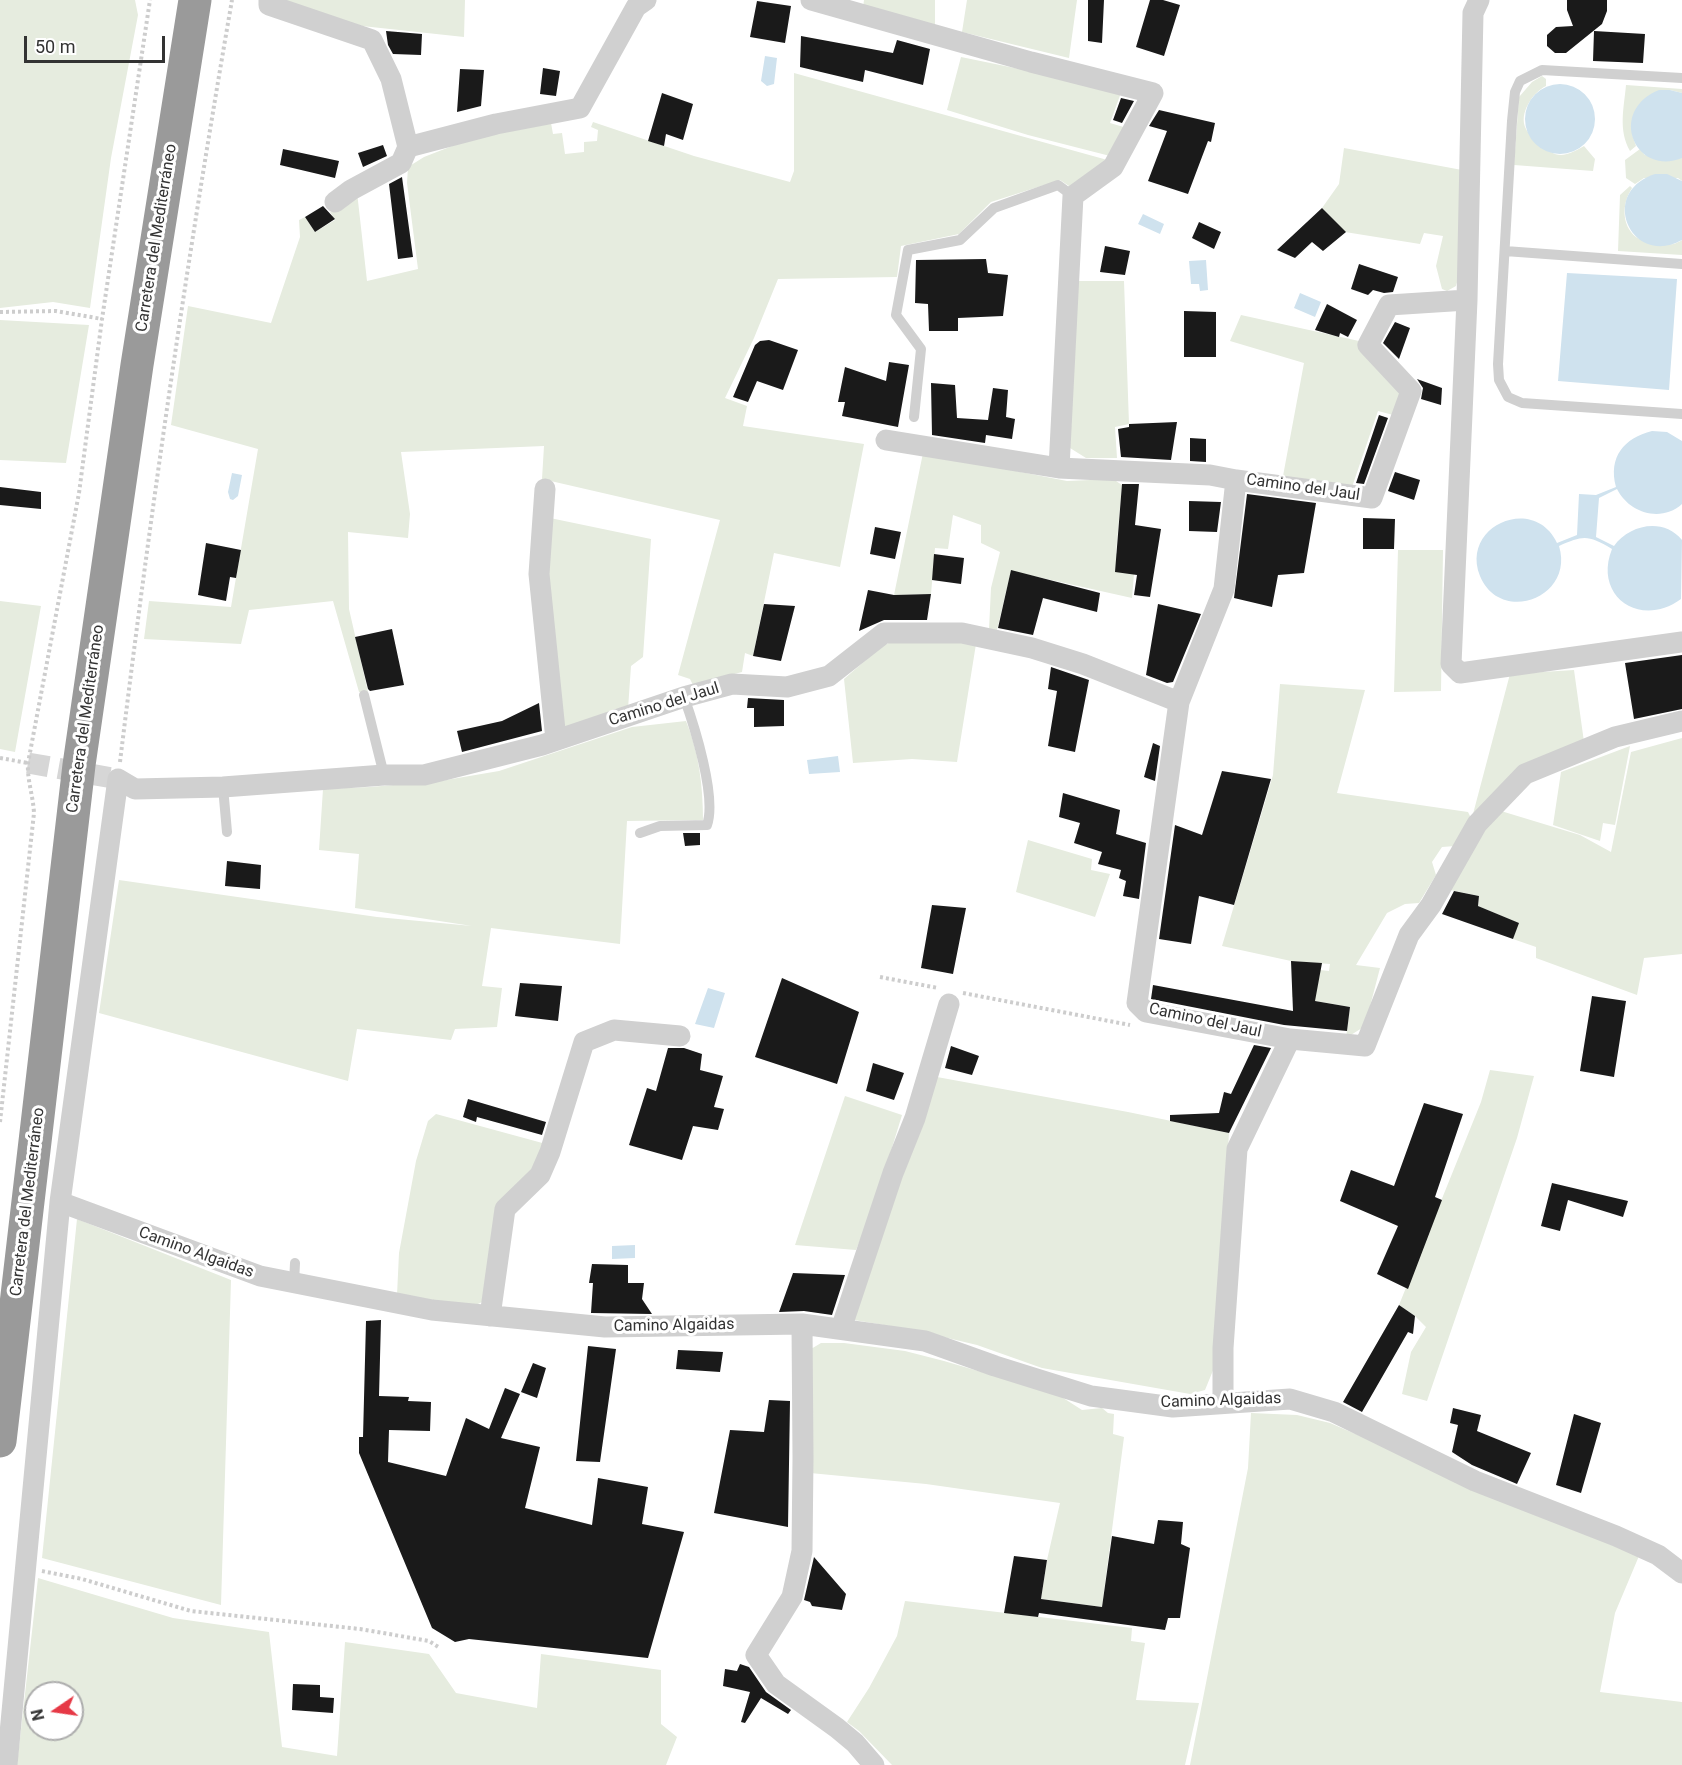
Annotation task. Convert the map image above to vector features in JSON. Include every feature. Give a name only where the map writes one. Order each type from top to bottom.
[{"type":"highway","name":"Carretera del Mediterráneo","points":[[0,1441],[79,765],[137,365],[195,0]]},
{"type":"street","points":[[268,0],[270,5],[372,40],[391,79],[408,147],[401,163],[351,190],[335,202]]},
{"type":"street","points":[[408,147],[496,124],[580,108],[636,7],[646,0]]},
{"type":"street","points":[[811,0],[1031,62],[1153,93],[1113,167],[1073,196],[1059,468]]},
{"type":"street","points":[[1479,0],[1473,13],[1467,300],[1451,664],[1460,673],[1682,642]]},
{"type":"street","name":"Camino del Jaul","points":[[1467,300],[1389,305],[1368,345],[1411,391],[1372,498],[1236,480],[1224,589],[1179,702],[1137,1004],[1146,1012],[1290,1039],[1365,1046],[1409,935],[1431,905],[1477,824],[1525,774],[1615,737],[1682,721]]},
{"type":"street","points":[[886,440],[1059,468],[1210,475],[1236,480]]},
{"type":"street","points":[[545,489],[539,574],[556,740]]},
{"type":"street","name":"Camino del Jaul","points":[[118,779],[135,789],[223,787],[384,775],[424,775],[556,740],[684,697],[732,684],[787,687],[829,676],[884,633],[962,633],[1032,648],[1083,664],[1179,702]]},
{"type":"street","points":[[7,1765],[60,1202],[118,779]]},
{"type":"street","points":[[841,1329],[893,1173],[915,1118],[952,995]]},
{"type":"street","points":[[489,1316],[505,1209],[540,1176],[550,1152],[584,1042],[614,1030],[680,1036]]},
{"type":"street","points":[[1223,1402],[1223,1348],[1237,1149],[1290,1039]]},
{"type":"street","name":"Camino Algaidas","points":[[60,1202],[260,1276],[295,1273],[432,1310],[605,1327],[802,1324],[925,1341],[1091,1396],[1173,1407],[1290,1399],[1335,1412],[1475,1480],[1658,1554],[1682,1573]]},
{"type":"street","points":[[802,1324],[802,1551],[792,1597],[756,1655],[776,1684],[855,1743],[873,1765]]},
{"type":"lane","points":[[1682,78],[1542,70],[1520,81],[1514,102],[1498,364],[1498,380],[1508,397],[1522,403],[1682,414]]},
{"type":"lane","points":[[914,417],[921,349],[896,315],[908,250],[960,240],[994,208],[1058,185],[1073,196]]},
{"type":"lane","points":[[1505,251],[1682,264]]},
{"type":"lane","points":[[364,695],[384,775]]},
{"type":"lane","points":[[640,833],[660,826],[707,825],[709,819],[708,785],[697,732],[684,697]]},
{"type":"lane","points":[[223,787],[227,832]]},
{"type":"path","points":[[0,1122],[34,813],[33,793],[27,780],[28,763],[79,493],[102,319],[150,0]]},
{"type":"path","points":[[118,779],[158,467],[211,119],[232,0]]},
{"type":"path","points":[[0,312],[56,310],[102,319]]},
{"type":"path","points":[[0,758],[28,763]]},
{"type":"path","points":[[880,977],[952,995],[1130,1025],[1146,1012]]},
{"type":"path","points":[[27,1568],[82,1579],[191,1611],[360,1629],[429,1641],[441,1648]]},
{"type":"shaded area","points":[[0,0],[135,0],[138,15],[111,158],[90,308],[53,302],[0,308]]},
{"type":"shaded area","points":[[279,0],[465,0],[464,37],[362,26]]},
{"type":"shaded area","points":[[864,0],[935,0],[935,26],[863,7]]},
{"type":"shaded area","points":[[967,0],[1077,0],[1069,58],[962,32]]},
{"type":"shaded area","points":[[961,57],[1122,90],[1110,123],[1127,128],[1114,157],[1028,135],[947,110]]},
{"type":"shaded area","points":[[794,73],[1111,161],[1072,188],[1060,180],[991,202],[959,234],[901,246],[897,277],[778,279],[754,338],[725,398],[747,406],[743,426],[864,444],[840,567],[774,553],[753,656],[745,653],[742,672],[693,685],[690,679],[678,675],[720,520],[542,479],[544,446],[401,452],[410,514],[408,538],[348,532],[349,609],[368,692],[359,692],[333,601],[249,610],[241,644],[144,639],[149,601],[231,607],[258,449],[171,425],[188,306],[271,323],[300,237],[299,220],[305,217],[315,232],[335,220],[330,212],[357,192],[367,281],[418,269],[407,183],[408,167],[424,157],[483,134],[551,123],[553,134],[562,133],[565,154],[584,152],[584,142],[597,141],[598,130],[591,127],[593,122],[694,156],[790,182],[794,171]]},
{"type":"shaded area","points":[[1542,76],[1546,79],[1546,86],[1536,93],[1525,110],[1524,123],[1527,131],[1555,154],[1571,153],[1584,146],[1595,159],[1593,171],[1514,165],[1519,97],[1532,82]]},
{"type":"shaded area","points":[[1626,85],[1682,89],[1682,93],[1670,90],[1632,134],[1636,146],[1630,151],[1623,127]]},
{"type":"shaded area","points":[[1344,148],[1462,170],[1460,271],[1456,286],[1447,291],[1442,289],[1436,266],[1443,236],[1424,233],[1420,244],[1345,232],[1322,208],[1339,184]]},
{"type":"shaded area","points":[[1640,149],[1645,155],[1682,158],[1682,181],[1678,178],[1644,178],[1635,184],[1626,178],[1625,160]]},
{"type":"shaded area","points":[[1630,186],[1632,188],[1626,200],[1625,214],[1631,232],[1640,239],[1666,244],[1675,244],[1682,240],[1682,255],[1618,251],[1620,195]]},
{"type":"shaded area","points":[[1078,281],[1124,281],[1129,424],[1115,427],[1117,458],[1086,458],[1070,448]]},
{"type":"shaded area","points":[[1241,315],[1359,341],[1403,393],[1397,416],[1378,411],[1351,490],[1283,476],[1304,363],[1230,341]]},
{"type":"shaded area","points":[[0,320],[89,325],[66,463],[0,460]]},
{"type":"shaded area","points":[[923,453],[1067,481],[1113,479],[1122,485],[1116,553],[1134,574],[1132,598],[1011,571],[997,630],[989,629],[991,588],[1000,552],[981,543],[981,525],[953,515],[948,549],[935,548],[931,594],[894,595]]},
{"type":"shaded area","points":[[550,518],[651,539],[643,657],[631,666],[628,709],[561,733],[545,577]]},
{"type":"shaded area","points":[[1398,550],[1443,550],[1441,691],[1394,692]]},
{"type":"shaded area","points":[[0,601],[41,606],[15,752],[0,749]]},
{"type":"shaded area","points":[[898,639],[976,644],[957,762],[912,759],[853,763],[844,679],[882,646]]},
{"type":"shaded area","points":[[1574,670],[1584,742],[1473,814],[1510,674]]},
{"type":"shaded area","points":[[1280,684],[1365,690],[1337,793],[1468,812],[1471,818],[1455,846],[1442,847],[1432,862],[1436,875],[1419,903],[1405,904],[1387,913],[1356,965],[1380,968],[1362,1028],[1346,1038],[1350,1007],[1292,997],[1292,977],[1319,979],[1320,970],[1329,971],[1330,964],[1291,961],[1222,946],[1273,775]]},
{"type":"shaded area","points":[[686,721],[699,770],[703,820],[627,821],[620,944],[491,928],[482,986],[502,988],[497,1027],[455,1029],[451,1040],[357,1029],[348,1081],[99,1013],[119,880],[377,917],[472,926],[355,908],[359,854],[319,850],[323,789],[440,781],[499,771],[632,727]]},
{"type":"shaded area","points":[[1682,738],[1682,954],[1644,958],[1637,995],[1536,958],[1536,947],[1513,939],[1518,923],[1478,906],[1479,896],[1450,890],[1488,825],[1501,811],[1580,835],[1611,852],[1631,752]]},
{"type":"shaded area","points":[[1630,746],[1615,825],[1603,823],[1600,841],[1553,825],[1561,772]]},
{"type":"shaded area","points":[[1028,840],[1092,859],[1091,870],[1110,874],[1095,917],[1016,892]]},
{"type":"shaded area","points":[[1490,1070],[1534,1076],[1517,1138],[1427,1401],[1402,1394],[1411,1352],[1426,1327],[1399,1305],[1481,1102]]},
{"type":"shaded area","points":[[937,1077],[1229,1133],[1214,1368],[1205,1390],[1190,1394],[1042,1368],[977,1345],[914,1330],[848,1319]]},
{"type":"shaded area","points":[[845,1096],[902,1115],[874,1206],[856,1250],[795,1245]]},
{"type":"shaded area","points":[[436,1114],[546,1144],[536,1172],[509,1194],[482,1302],[470,1308],[397,1295],[399,1253],[416,1161],[428,1121]]},
{"type":"shaded area","points":[[77,1219],[231,1280],[221,1605],[42,1558]]},
{"type":"shaded area","points":[[821,1343],[844,1343],[905,1351],[1057,1394],[1082,1410],[1102,1408],[1114,1414],[1113,1434],[1124,1437],[1102,1607],[1041,1599],[1060,1503],[926,1484],[810,1473],[811,1349]]},
{"type":"shaded area","points":[[1251,1413],[1297,1415],[1330,1423],[1639,1556],[1615,1613],[1600,1692],[1682,1702],[1682,1765],[1190,1765],[1248,1468]]},
{"type":"shaded area","points":[[38,1578],[173,1618],[269,1632],[282,1747],[337,1756],[345,1642],[429,1654],[456,1693],[537,1708],[541,1654],[661,1670],[661,1724],[677,1737],[666,1765],[17,1765],[24,1703],[24,1741],[84,1741],[84,1681],[26,1681]]},
{"type":"shaded area","points":[[905,1601],[1132,1628],[1131,1641],[1145,1643],[1136,1700],[1199,1703],[1185,1765],[892,1765],[847,1722],[869,1688],[897,1636]]},
{"type":"water","points":[[765,56],[777,58],[774,84],[767,86],[761,81]]},
{"type":"water","points":[[1567,84],[1580,90],[1589,99],[1593,105],[1595,119],[1593,133],[1585,144],[1574,152],[1553,154],[1535,144],[1527,133],[1525,112],[1535,94],[1546,86]]},
{"type":"water","points":[[1659,90],[1682,93],[1682,158],[1665,161],[1651,158],[1640,150],[1633,139],[1631,126],[1634,112],[1643,100]]},
{"type":"water","points":[[1655,174],[1667,174],[1682,181],[1682,240],[1664,246],[1649,244],[1636,236],[1628,225],[1625,211],[1628,196],[1637,183]]},
{"type":"water","points":[[1143,214],[1164,224],[1160,234],[1138,224]]},
{"type":"water","points":[[1206,260],[1208,290],[1200,291],[1199,284],[1191,284],[1189,261]]},
{"type":"water","points":[[1567,273],[1677,279],[1669,390],[1558,381]]},
{"type":"water","points":[[1300,293],[1321,302],[1315,317],[1294,308]]},
{"type":"water","points":[[1652,431],[1667,432],[1682,441],[1682,504],[1665,513],[1646,513],[1629,504],[1617,489],[1599,498],[1596,537],[1614,546],[1628,533],[1646,526],[1665,528],[1674,533],[1682,540],[1681,599],[1665,607],[1650,610],[1636,609],[1624,603],[1615,593],[1609,581],[1608,566],[1612,549],[1586,538],[1559,546],[1561,564],[1556,580],[1546,591],[1533,599],[1518,602],[1503,599],[1490,591],[1480,576],[1477,558],[1480,543],[1490,531],[1502,522],[1517,519],[1532,520],[1546,528],[1557,543],[1577,535],[1579,494],[1596,495],[1616,487],[1614,467],[1620,450],[1633,438]]},
{"type":"water","points":[[232,473],[242,475],[238,496],[233,500],[230,499],[228,492]]},
{"type":"water","points":[[838,756],[840,772],[809,774],[807,760]]},
{"type":"water","points":[[708,988],[725,993],[714,1028],[695,1024]]},
{"type":"water","points":[[635,1245],[635,1258],[612,1259],[612,1246]]},
{"type":"building","points":[[1088,0],[1104,0],[1102,43],[1088,41]]},
{"type":"building","points":[[1150,0],[1163,0],[1180,5],[1164,56],[1136,47]]},
{"type":"building","points":[[1567,0],[1607,0],[1607,11],[1602,24],[1566,53],[1555,53],[1547,46],[1547,35],[1556,27],[1573,26],[1567,10]]},
{"type":"building","points":[[757,1],[791,6],[785,43],[750,37]]},
{"type":"building","points":[[386,31],[422,34],[421,55],[393,54],[388,45]]},
{"type":"building","points":[[1594,31],[1645,34],[1643,63],[1593,61]]},
{"type":"building","points":[[801,36],[893,53],[897,40],[930,49],[923,85],[865,70],[863,82],[800,67]]},
{"type":"building","points":[[543,68],[560,71],[556,96],[540,94]]},
{"type":"building","points":[[460,69],[484,70],[481,106],[457,112]]},
{"type":"building","points":[[662,93],[693,104],[683,140],[666,134],[664,146],[648,141]]},
{"type":"building","points":[[1121,98],[1134,101],[1122,123],[1113,120]]},
{"type":"building","points":[[1159,110],[1215,123],[1211,142],[1208,141],[1188,194],[1148,181],[1167,131],[1149,126]]},
{"type":"building","points":[[383,145],[387,156],[363,167],[358,153]]},
{"type":"building","points":[[283,149],[339,161],[335,178],[280,165]]},
{"type":"building","points":[[402,177],[413,257],[398,259],[389,184]]},
{"type":"building","points":[[323,206],[335,219],[315,232],[305,217]]},
{"type":"building","points":[[1322,208],[1346,232],[1323,251],[1312,242],[1295,258],[1277,250]]},
{"type":"building","points":[[1199,222],[1221,232],[1214,249],[1192,238]]},
{"type":"building","points":[[1105,246],[1130,251],[1125,275],[1100,272]]},
{"type":"building","points":[[986,259],[988,273],[1008,275],[1003,316],[958,318],[958,331],[929,331],[928,304],[915,303],[916,260]]},
{"type":"building","points":[[1359,264],[1398,277],[1393,292],[1384,293],[1373,290],[1368,295],[1351,289]]},
{"type":"building","points":[[1327,304],[1357,320],[1348,337],[1340,333],[1339,337],[1315,330]]},
{"type":"building","points":[[1184,311],[1216,312],[1216,357],[1184,357]]},
{"type":"building","points":[[1395,322],[1410,328],[1399,359],[1383,343]]},
{"type":"building","points":[[769,340],[798,350],[783,390],[757,381],[748,402],[733,397],[755,345],[760,341]]},
{"type":"building","points":[[889,362],[909,365],[898,427],[842,416],[845,402],[838,402],[845,367],[886,381]]},
{"type":"building","points":[[1417,379],[1442,388],[1441,405],[1421,399],[1423,388]]},
{"type":"building","points":[[931,383],[955,385],[957,418],[988,420],[993,388],[1008,390],[1006,417],[1015,419],[1012,439],[986,435],[985,443],[932,435]]},
{"type":"building","points":[[1379,415],[1388,418],[1364,484],[1356,483]]},
{"type":"building","points":[[1177,422],[1171,460],[1121,457],[1118,429],[1129,427],[1129,424]]},
{"type":"building","points":[[1190,438],[1206,439],[1206,462],[1190,461]]},
{"type":"building","points":[[1395,472],[1420,480],[1414,500],[1388,491]]},
{"type":"building","points":[[1122,484],[1139,484],[1135,525],[1161,529],[1150,597],[1134,595],[1137,575],[1115,572]]},
{"type":"building","points":[[0,487],[41,492],[41,509],[0,505]]},
{"type":"building","points":[[1247,494],[1316,503],[1304,573],[1278,575],[1272,607],[1234,598]]},
{"type":"building","points":[[1189,501],[1221,502],[1217,532],[1189,531]]},
{"type":"building","points":[[1363,518],[1395,519],[1394,549],[1363,549]]},
{"type":"building","points":[[875,527],[901,532],[895,559],[870,554]]},
{"type":"building","points":[[206,543],[241,550],[236,578],[230,577],[226,601],[198,595]]},
{"type":"building","points":[[934,554],[964,558],[961,584],[932,580]]},
{"type":"building","points":[[1011,570],[1100,593],[1097,612],[1043,598],[1033,635],[998,628]]},
{"type":"building","points":[[868,590],[894,595],[931,594],[927,620],[884,620],[859,631]]},
{"type":"building","points":[[764,604],[795,606],[781,661],[753,656]]},
{"type":"building","points":[[1158,604],[1201,614],[1173,682],[1167,683],[1146,675]]},
{"type":"building","points":[[392,629],[404,685],[370,691],[355,637]]},
{"type":"building","points":[[1682,655],[1682,709],[1634,719],[1625,663]]},
{"type":"building","points":[[1051,667],[1089,680],[1075,752],[1048,746],[1057,691],[1048,689]]},
{"type":"building","points":[[748,698],[784,700],[784,726],[754,727],[754,708],[747,708]]},
{"type":"building","points":[[539,703],[542,731],[462,752],[457,731],[502,721]]},
{"type":"building","points":[[1153,743],[1160,746],[1155,781],[1144,777]]},
{"type":"building","points":[[1222,771],[1271,779],[1234,905],[1199,896],[1191,944],[1159,939],[1175,825],[1202,835]]},
{"type":"building","points":[[1063,793],[1120,810],[1116,834],[1146,843],[1139,899],[1123,896],[1126,881],[1119,878],[1121,870],[1098,864],[1102,852],[1074,843],[1080,823],[1059,817]]},
{"type":"building","points":[[683,833],[700,833],[700,845],[685,846]]},
{"type":"building","points":[[227,861],[261,865],[260,889],[225,886]]},
{"type":"building","points":[[1454,891],[1479,896],[1478,906],[1519,923],[1513,939],[1442,914]]},
{"type":"building","points":[[932,905],[966,908],[953,974],[921,968]]},
{"type":"building","points":[[1291,961],[1322,963],[1315,1001],[1350,1007],[1347,1031],[1284,1025],[1151,999],[1153,985],[1293,1011]]},
{"type":"building","points":[[782,978],[859,1012],[837,1084],[755,1057]]},
{"type":"building","points":[[520,983],[562,986],[558,1021],[515,1016]]},
{"type":"building","points":[[1592,996],[1626,1001],[1614,1077],[1580,1071]]},
{"type":"building","points":[[1254,1045],[1271,1048],[1229,1133],[1170,1121],[1170,1115],[1219,1113],[1224,1092],[1231,1094]]},
{"type":"building","points":[[951,1046],[979,1056],[972,1075],[945,1068]]},
{"type":"building","points":[[668,1048],[684,1048],[702,1054],[700,1070],[723,1076],[714,1107],[724,1109],[718,1130],[693,1126],[682,1160],[629,1145],[647,1088],[656,1091]]},
{"type":"building","points":[[873,1063],[904,1073],[894,1100],[866,1091]]},
{"type":"building","points":[[468,1099],[546,1122],[542,1135],[477,1117],[476,1122],[463,1117]]},
{"type":"building","points":[[1424,1103],[1463,1114],[1435,1197],[1442,1200],[1408,1289],[1377,1274],[1398,1226],[1340,1201],[1351,1170],[1394,1186]]},
{"type":"building","points":[[1552,1183],[1628,1201],[1623,1217],[1568,1200],[1560,1231],[1541,1226]]},
{"type":"building","points":[[592,1264],[628,1265],[628,1283],[644,1283],[642,1299],[652,1314],[591,1313],[593,1283],[589,1283]]},
{"type":"building","points":[[793,1273],[845,1275],[832,1315],[804,1311],[779,1312]]},
{"type":"building","points":[[1399,1305],[1415,1316],[1413,1334],[1408,1332],[1362,1412],[1343,1402]]},
{"type":"building","points":[[381,1320],[379,1396],[409,1397],[408,1401],[431,1402],[430,1431],[389,1430],[388,1462],[446,1476],[466,1418],[489,1429],[505,1388],[520,1394],[501,1438],[540,1447],[525,1508],[592,1525],[598,1478],[648,1487],[642,1524],[684,1532],[648,1658],[469,1639],[455,1642],[432,1628],[359,1453],[359,1437],[363,1437],[366,1321]]},
{"type":"building","points":[[588,1346],[616,1349],[600,1462],[576,1461]]},
{"type":"building","points":[[678,1350],[723,1352],[720,1372],[676,1369]]},
{"type":"building","points":[[533,1363],[546,1368],[537,1398],[521,1392]]},
{"type":"building","points":[[769,1400],[790,1401],[788,1527],[714,1513],[730,1430],[764,1432]]},
{"type":"building","points":[[1453,1408],[1481,1415],[1477,1431],[1531,1453],[1517,1484],[1472,1465],[1452,1452],[1458,1425],[1450,1423]]},
{"type":"building","points":[[1574,1414],[1601,1423],[1581,1493],[1556,1485]]},
{"type":"building","points":[[1158,1520],[1183,1522],[1181,1544],[1190,1548],[1180,1618],[1168,1618],[1165,1630],[1039,1613],[1038,1617],[1004,1613],[1014,1556],[1047,1560],[1041,1599],[1102,1607],[1112,1536],[1154,1544]]},
{"type":"building","points":[[814,1557],[846,1594],[842,1610],[812,1606],[810,1602],[804,1600]]},
{"type":"building","points":[[740,1664],[749,1667],[766,1692],[791,1710],[788,1714],[761,1698],[745,1723],[741,1722],[750,1692],[723,1686],[725,1669],[737,1671]]},
{"type":"building","points":[[293,1684],[320,1685],[320,1697],[334,1698],[333,1713],[292,1710]]},
{"type":"tunnel","points":[[28,763],[118,779]]}]
